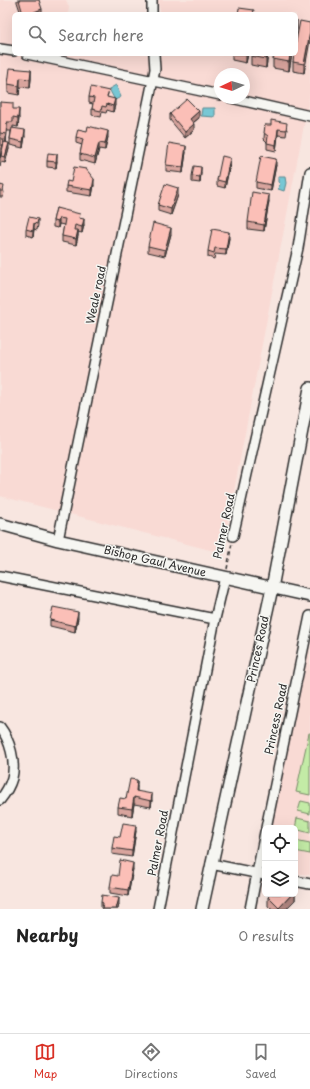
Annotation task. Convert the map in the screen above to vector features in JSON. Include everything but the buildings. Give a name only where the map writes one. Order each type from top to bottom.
[{"type":"main road","name":"Princes Road","points":[[202,909],[272,588],[310,388]]},
{"type":"main road","name":"Bishop Gaul Avenue","points":[[0,524],[58,540],[310,596]]},
{"type":"street","points":[[152,0],[152,12]]},
{"type":"street","points":[[0,49],[12,51]]},
{"type":"street","points":[[37,56],[153,80],[214,95]]},
{"type":"street","name":"Weale road","points":[[58,540],[153,80],[155,69],[154,56]]},
{"type":"street","points":[[250,102],[310,116]]},
{"type":"street","name":"Palmer Road","points":[[233,536],[298,248],[310,172]]},
{"type":"street","points":[[0,576],[215,620]]},
{"type":"street","name":"Palmer Road","points":[[158,909],[215,620],[225,577]]},
{"type":"street","name":"Princess Road","points":[[267,825],[310,616]]},
{"type":"street","points":[[0,727],[4,732],[12,757],[12,779],[0,800]]},
{"type":"street","points":[[250,909],[261,874],[262,861]]},
{"type":"street","points":[[211,864],[261,874]]},
{"type":"street","points":[[298,882],[310,884]]},
{"type":"path","name":"Palmer Road","points":[[225,577],[233,536]]},
{"type":"shaded area","points":[[0,0],[66,0],[69,7],[68,12],[12,12],[12,56],[298,56],[298,12],[160,12],[157,0],[310,0],[310,94],[224,543],[214,551],[0,496]]},
{"type":"shaded area","points":[[310,647],[310,875],[298,873],[298,825],[270,825]]},
{"type":"green space","points":[[310,733],[310,795],[296,792]]},
{"type":"green space","points":[[301,801],[310,803],[310,814],[298,811]]},
{"type":"green space","points":[[297,818],[310,821],[310,833],[298,830],[298,825],[296,825]]},
{"type":"green space","points":[[298,841],[310,843],[310,854],[298,852]]},
{"type":"water","points":[[116,85],[121,97],[115,100],[109,89]]},
{"type":"water","points":[[202,108],[215,108],[215,117],[201,116]]},
{"type":"water","points":[[278,177],[285,177],[286,183],[284,191],[278,189],[280,184],[278,182]]}]
